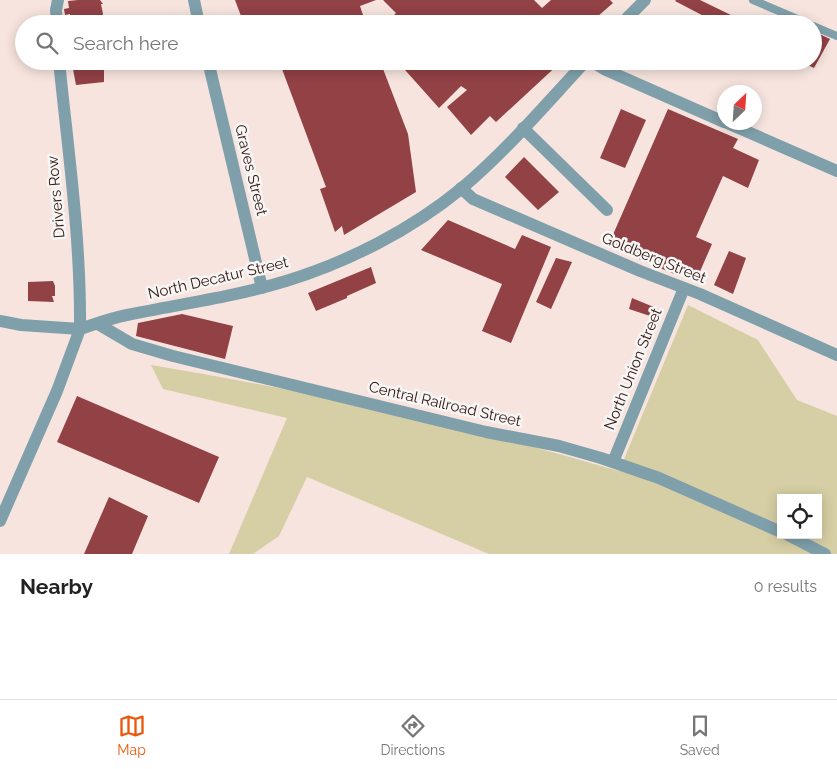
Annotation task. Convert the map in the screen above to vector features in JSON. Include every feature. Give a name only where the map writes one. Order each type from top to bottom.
[{"type":"street","points":[[56,15],[58,0]]},
{"type":"street","points":[[194,0],[197,15]]},
{"type":"street","points":[[631,15],[645,0]]},
{"type":"street","name":"Drivers Row","points":[[60,70],[76,232],[80,329]]},
{"type":"street","name":"Graves Street","points":[[210,70],[262,288]]},
{"type":"street","name":"North Decatur Street","points":[[0,321],[21,325],[80,329],[125,315],[262,288],[323,268],[388,237],[424,215],[461,188],[484,168],[578,70]]},
{"type":"street","points":[[606,70],[717,119]]},
{"type":"street","points":[[523,128],[607,210]]},
{"type":"street","points":[[743,130],[837,171]]},
{"type":"street","name":"Goldberg Street","points":[[461,188],[473,200],[700,294],[837,355]]},
{"type":"street","name":"North Union Street","points":[[613,462],[684,288]]},
{"type":"street","name":"Central Railroad Street","points":[[98,324],[132,344],[173,356],[408,411],[486,432],[559,446],[613,462],[659,478],[777,530]]},
{"type":"street","points":[[0,521],[57,391],[80,329]]},
{"type":"street","points":[[796,539],[824,554]]},
{"type":"lane","points":[[752,0],[788,15]]},
{"type":"lane","points":[[822,30],[837,36]]},
{"type":"shaded area","points":[[688,305],[758,340],[797,400],[837,416],[837,554],[489,554],[307,477],[279,536],[253,554],[229,554],[287,418],[163,389],[151,365],[327,398],[503,439],[619,471]]},
{"type":"building","points":[[100,0],[103,4],[101,4],[103,15],[65,15],[64,9],[69,8],[68,1]]},
{"type":"building","points":[[235,0],[376,0],[360,6],[363,15],[241,15]]},
{"type":"building","points":[[383,0],[534,0],[542,8],[551,0],[610,0],[613,3],[599,15],[394,15],[396,13]]},
{"type":"building","points":[[700,0],[731,15],[702,15],[675,1]]},
{"type":"building","points":[[822,35],[830,39],[822,54]]},
{"type":"building","points":[[73,70],[104,70],[104,82],[76,85]]},
{"type":"building","points":[[282,70],[383,70],[408,134],[416,192],[344,235],[342,226],[335,232],[320,189],[326,187]]},
{"type":"building","points":[[405,70],[552,70],[496,122],[490,116],[471,135],[447,107],[467,90],[461,86],[439,108]]},
{"type":"building","points":[[621,109],[646,120],[625,168],[600,158]]},
{"type":"building","points":[[668,109],[738,139],[733,148],[759,160],[748,188],[723,176],[696,237],[712,244],[698,276],[683,270],[679,276],[608,246]]},
{"type":"building","points":[[524,157],[559,192],[538,210],[505,177]]},
{"type":"building","points":[[448,220],[515,249],[522,235],[551,247],[511,343],[482,331],[502,284],[421,250]]},
{"type":"building","points":[[729,251],[746,258],[733,294],[714,285]]},
{"type":"building","points":[[556,258],[572,262],[551,309],[536,302]]},
{"type":"building","points":[[371,267],[376,283],[316,311],[308,293]]},
{"type":"building","points":[[53,281],[55,286],[55,296],[52,296],[54,302],[28,301],[28,282]]},
{"type":"building","points":[[632,298],[661,310],[656,318],[629,309]]},
{"type":"building","points":[[182,314],[233,326],[225,359],[136,336],[138,323]]},
{"type":"building","points":[[77,396],[219,457],[199,503],[57,442]]},
{"type":"building","points":[[109,497],[148,516],[132,554],[84,554]]}]
